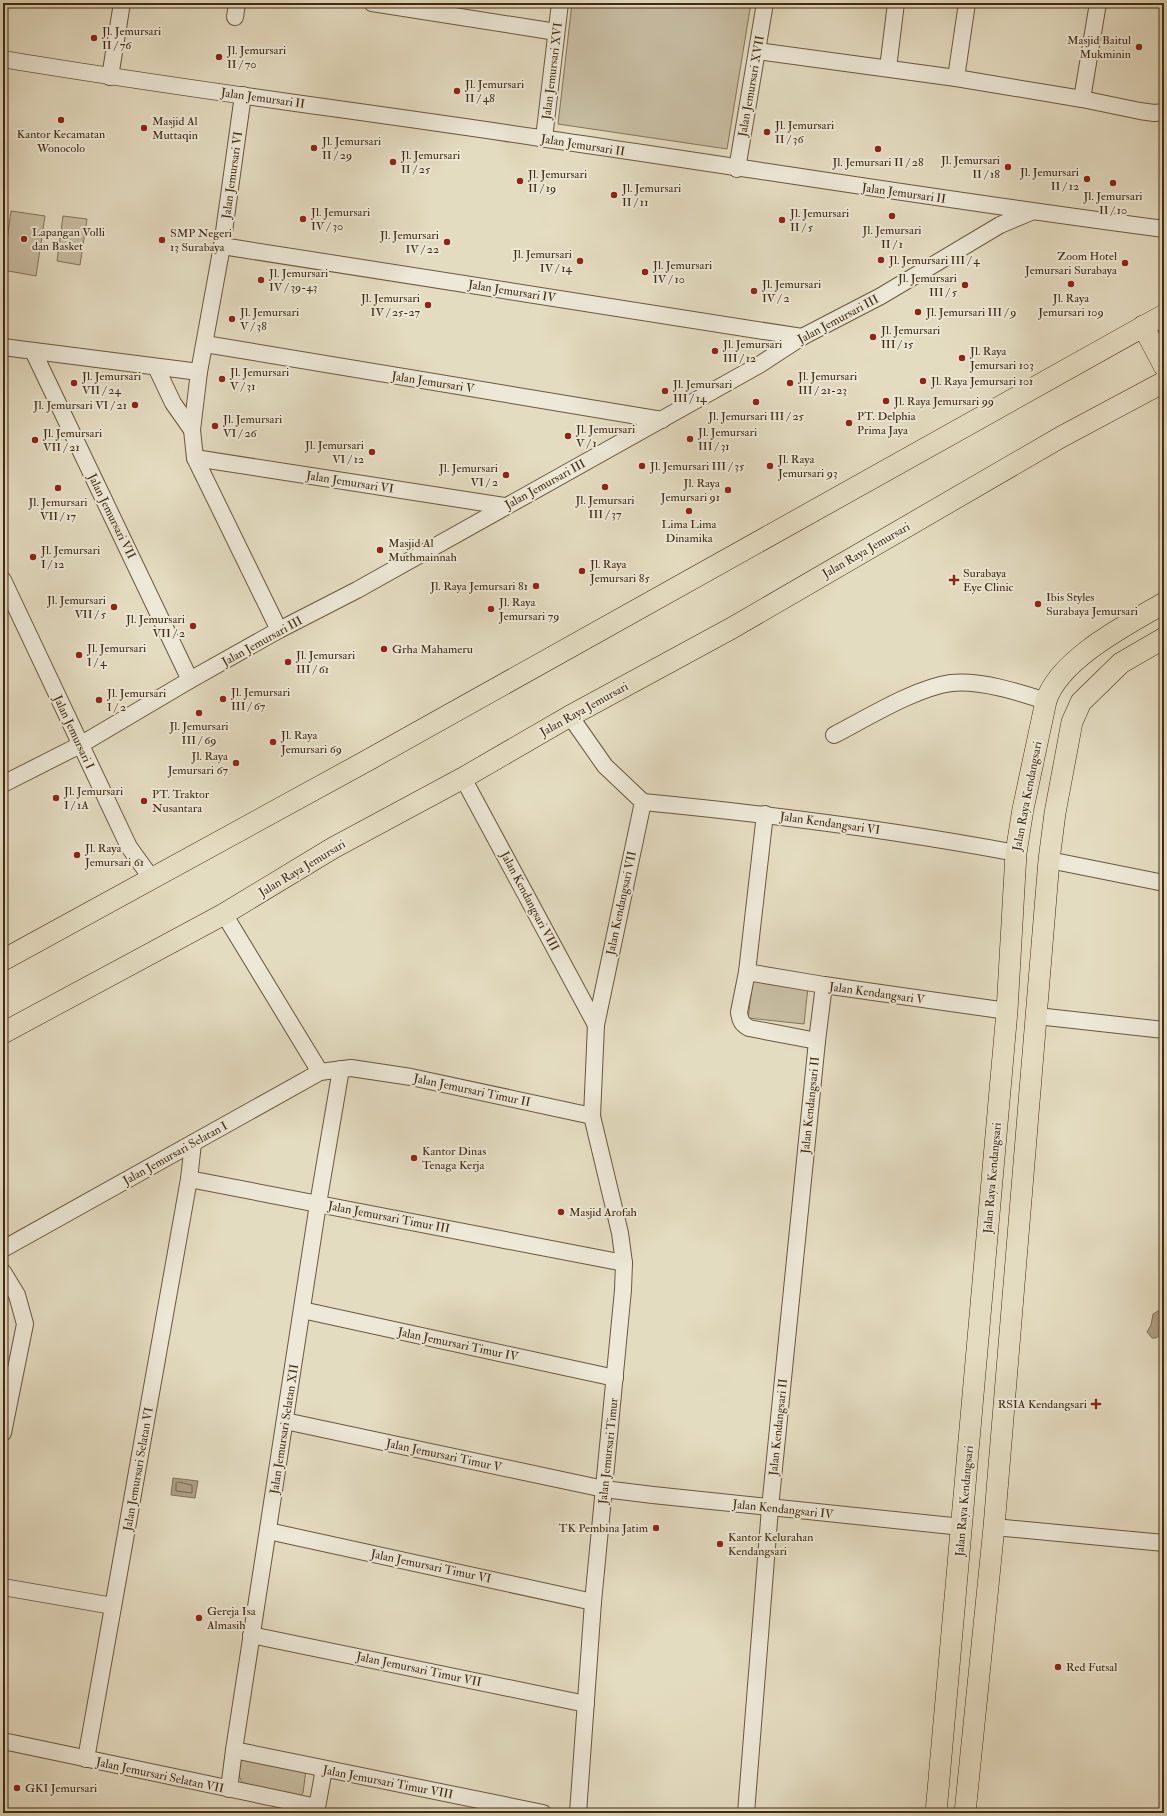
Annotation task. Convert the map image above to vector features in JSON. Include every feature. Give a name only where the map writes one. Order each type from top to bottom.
[{"type":"main road","points":[[3,960],[152,879],[765,538],[1164,314]]},
{"type":"main road","points":[[1143,326],[1164,366]]},
{"type":"main road","name":"Jalan Raya Jemursari","points":[[3,1033],[224,914],[334,848],[463,778],[570,716],[738,624],[1061,437],[1164,382]]},
{"type":"main road","name":"Jalan Raya Kendangsari","points":[[936,1813],[1007,1011],[1016,853],[1023,809],[1046,701],[1049,693],[1060,676],[1113,632],[1164,603]]},
{"type":"main road","points":[[965,1813],[994,1527],[1049,860],[1055,813],[1072,722],[1081,702],[1121,663],[1164,638]]},
{"type":"main road","points":[[1023,809],[1055,813]]},
{"type":"main road","points":[[989,1212],[1020,1214]]},
{"type":"street","points":[[110,77],[122,3]]},
{"type":"street","points":[[372,3],[556,32]]},
{"type":"street","name":"Jalan Jemursari XVI","points":[[544,138],[560,3]]},
{"type":"street","name":"Jalan Jemursari XVII","points":[[737,169],[765,3]]},
{"type":"street","points":[[888,68],[896,3]]},
{"type":"street","points":[[956,78],[967,3]]},
{"type":"street","points":[[1082,99],[1098,3]]},
{"type":"street","points":[[757,51],[956,78],[1082,99],[1140,111],[1154,113],[1164,112]]},
{"type":"street","name":"Jalan Jemursari II","points":[[3,59],[110,77],[544,138],[737,169],[1031,212],[1164,229]]},
{"type":"street","name":"Jalan Jemursari VI","points":[[243,95],[222,246],[199,372],[192,430],[195,458],[279,630]]},
{"type":"street","name":"Jalan Jemursari III","points":[[3,784],[80,745],[190,680],[279,630],[357,590],[504,506],[662,420],[759,365],[802,337],[881,296],[1000,225],[1031,212]]},
{"type":"street","name":"Jalan Jemursari IV","points":[[222,246],[802,337]]},
{"type":"street","name":"Jalan Jemursari V","points":[[205,344],[662,420]]},
{"type":"street","points":[[3,348],[199,372]]},
{"type":"street","name":"Jalan Jemursari VII","points":[[33,352],[190,680]]},
{"type":"street","name":"Jalan Jemursari VI","points":[[156,367],[173,403],[192,430]]},
{"type":"street","name":"Jalan Jemursari VI","points":[[195,458],[504,506]]},
{"type":"street","name":"Jalan Jemursari I","points":[[3,580],[129,847],[152,879]]},
{"type":"street","points":[[834,735],[923,690],[951,683],[977,683],[1046,701]]},
{"type":"street","points":[[570,716],[604,766],[642,802]]},
{"type":"street","name":"Jalan Kendangsari VIII","points":[[463,778],[596,1025]]},
{"type":"street","name":"Jalan Kendangsari VI","points":[[642,802],[765,814],[931,838],[1016,853]]},
{"type":"street","name":"Jalan Kendangsari VII","points":[[592,1116],[596,1025],[642,802]]},
{"type":"street","name":"Jalan Kendangsari II","points":[[765,814],[748,972],[739,1012],[741,1023],[749,1028],[817,1042]]},
{"type":"street","points":[[1049,860],[1164,883]]},
{"type":"street","points":[[224,914],[320,1072]]},
{"type":"street","name":"Jalan Kendangsari V","points":[[748,972],[824,985],[1007,1011]]},
{"type":"street","name":"Jalan Kendangsari II","points":[[746,1813],[770,1508],[824,985]]},
{"type":"street","points":[[1037,1016],[1164,1030]]},
{"type":"street","name":"Jalan Jemursari Selatan I","points":[[3,1249],[320,1072],[346,1068]]},
{"type":"street","name":"Jalan Jemursari Timur II","points":[[346,1068],[411,1077],[592,1116]]},
{"type":"street","name":"Jalan Jemursari Selatan XII","points":[[229,1789],[251,1635],[318,1204],[346,1068]]},
{"type":"street","name":"Jalan Jemursari Timur","points":[[578,1813],[593,1602],[615,1378],[624,1263],[620,1233],[592,1116]]},
{"type":"street","points":[[189,1179],[193,1143]]},
{"type":"street","name":"Jalan Jemursari Timur III","points":[[189,1179],[624,1263]]},
{"type":"street","name":"Jalan Jemursari Selatan VI","points":[[86,1759],[189,1179]]},
{"type":"street","points":[[3,1272],[17,1295],[25,1324],[3,1433]]},
{"type":"street","name":"Jalan Jemursari Timur IV","points":[[302,1310],[615,1378]]},
{"type":"street","name":"Jalan Jemursari Timur V","points":[[285,1421],[604,1489]]},
{"type":"street","name":"Jalan Kendangsari IV","points":[[604,1489],[770,1508],[962,1527]]},
{"type":"street","points":[[994,1527],[1164,1543]]},
{"type":"street","name":"Jalan Jemursari Timur VI","points":[[268,1531],[593,1602]]},
{"type":"street","points":[[3,1587],[113,1606]]},
{"type":"street","name":"Jalan Jemursari Timur VII","points":[[251,1635],[586,1704]]},
{"type":"street","name":"Jalan Jemursari Selatan VII","points":[[3,1741],[229,1789],[316,1810]]},
{"type":"street","name":"Jalan Jemursari Timur VIII","points":[[234,1750],[543,1813]]},
{"type":"street","points":[[316,1810],[324,1769]]},
{"type":"shaded area","points":[[572,3],[751,3],[727,149],[558,124]]},
{"type":"shaded area","name":"Lapangan Volli dan Basket","points":[[11,211],[45,216],[36,276],[3,270]]},
{"type":"shaded area","name":"Lapangan Volli dan Basket","points":[[63,216],[87,219],[80,265],[57,261]]},
{"type":"shaded area","points":[[753,980],[808,987],[804,1024],[748,1018]]},
{"type":"shaded area","points":[[239,1758],[306,1770],[303,1793],[296,1796],[243,1783],[238,1768]]},
{"type":"water","points":[[1158,1311],[1164,1312],[1164,1332],[1156,1338],[1152,1338],[1147,1332],[1151,1325],[1153,1314]]},
{"type":"water","points":[[173,1478],[198,1481],[195,1498],[171,1495]]},
{"type":"place","name":"Jl. Jemursari II / 76","points":[[94,38]]},
{"type":"place","name":"Masjid Baitul Mukminin","points":[[1139,47]]},
{"type":"place","name":"Jl. Jemursari II / 70","points":[[219,57]]},
{"type":"place","name":"Jl. Jemursari II / 48","points":[[457,91]]},
{"type":"place","name":"Kantor Kecamatan Wonocolo","points":[[61,120]]},
{"type":"place","name":"Masjid Al Muttaqin","points":[[144,128]]},
{"type":"place","name":"Jl. Jemursari II / 36","points":[[767,132]]},
{"type":"place","name":"Jl. Jemursari II / 29","points":[[314,148]]},
{"type":"place","name":"Jl. Jemursari II / 28","points":[[878,149]]},
{"type":"place","name":"Jl. Jemursari II / 25","points":[[393,162]]},
{"type":"place","name":"Jl. Jemursari II / 18","points":[[1008,167]]},
{"type":"place","name":"Jl. Jemursari II / 12","points":[[1087,179]]},
{"type":"place","name":"Jl. Jemursari II / 19","points":[[520,181]]},
{"type":"place","name":"Jl. Jemursari II / 10","points":[[1113,183]]},
{"type":"place","name":"Jl. Jemursari II / 11","points":[[614,195]]},
{"type":"place","name":"Jl. Jemursari II / 1","points":[[892,216]]},
{"type":"place","name":"Jl. Jemursari IV / 30","points":[[303,219]]},
{"type":"place","name":"Jl. Jemursari II / 5","points":[[782,220]]},
{"type":"place","name":"Lapangan Volli dan Basket","points":[[24,239]]},
{"type":"place","name":"SMP Negeri 13 Surabaya","points":[[162,240]]},
{"type":"place","name":"Jl. Jemursari IV / 22","points":[[447,242]]},
{"type":"place","name":"Jl. Jemursari III / 4","points":[[881,260]]},
{"type":"place","name":"Jl. Jemursari IV / 14","points":[[580,261]]},
{"type":"place","name":"Zoom Hotel Jemursari Surabaya","points":[[1125,263]]},
{"type":"place","name":"Jl. Jemursari IV / 10","points":[[645,272]]},
{"type":"place","name":"Jl. Jemursari IV / 39-43","points":[[261,280]]},
{"type":"place","name":"Jl. Raya Jemursari 109","points":[[1071,284]]},
{"type":"place","name":"Jl. Jemursari III / 5","points":[[965,285]]},
{"type":"place","name":"Jl. Jemursari IV / 2","points":[[754,291]]},
{"type":"place","name":"Jl. Jemursari IV / 25-27","points":[[428,305]]},
{"type":"place","name":"Jl. Jemursari III / 9","points":[[918,312]]},
{"type":"place","name":"Jl. Jemursari V / 38","points":[[232,319]]},
{"type":"place","name":"Jl. Jemursari III / 15","points":[[873,337]]},
{"type":"place","name":"Jl. Jemursari III / 12","points":[[715,351]]},
{"type":"place","name":"Jl. Raya Jemursari 103","points":[[962,358]]},
{"type":"place","name":"Jl. Jemursari V / 31","points":[[222,379]]},
{"type":"place","name":"Jl. Raya Jemursari 101","points":[[923,381]]},
{"type":"place","name":"Jl. Jemursari VII / 24","points":[[74,383]]},
{"type":"place","name":"Jl. Jemursari III / 21-23","points":[[790,383]]},
{"type":"place","name":"Jl. Jemursari III / 14","points":[[665,391]]},
{"type":"place","name":"Jl. Raya Jemursari 99","points":[[886,401]]},
{"type":"place","name":"Jl. Jemursari III / 25","points":[[756,402]]},
{"type":"place","name":"Jl. Jemursari VI / 21","points":[[135,405]]},
{"type":"place","name":"PT. Delphia Prima Jaya","points":[[849,423]]},
{"type":"place","name":"Jl. Jemursari VI / 26","points":[[215,426]]},
{"type":"place","name":"Jl. Jemursari V / 1","points":[[568,436]]},
{"type":"place","name":"Jl. Jemursari III / 31","points":[[690,439]]},
{"type":"place","name":"Jl. Jemursari VII / 21","points":[[35,440]]},
{"type":"place","name":"Jl. Jemursari VI / 12","points":[[372,452]]},
{"type":"place","name":"Jl. Jemursari III / 35","points":[[642,466]]},
{"type":"place","name":"Jl. Raya Jemursari 93","points":[[770,466]]},
{"type":"place","name":"Jl. Jemursari VI / 2","points":[[506,475]]},
{"type":"place","name":"Jl. Jemursari III / 37","points":[[605,487]]},
{"type":"place","name":"Jl. Jemursari VII / 17","points":[[58,488]]},
{"type":"place","name":"Jl. Raya Jemursari 91","points":[[728,490]]},
{"type":"place","name":"Lima Lima Dinamika","points":[[689,511]]},
{"type":"place","name":"Masjid Al Muthmainnah","points":[[380,550]]},
{"type":"place","name":"Jl. Jemursari I / 12","points":[[33,557]]},
{"type":"place","name":"Jl. Raya Jemursari 85","points":[[582,571]]},
{"type":"place","name":"Surabaya Eye Clinic","points":[[954,580]]},
{"type":"place","name":"Jl. Raya Jemursari 81","points":[[536,586]]},
{"type":"place","name":"Ibis Styles Surabaya Jemursari","points":[[1038,604]]},
{"type":"place","name":"Jl. Jemursari VII / 5","points":[[114,607]]},
{"type":"place","name":"Jl. Raya Jemursari 79","points":[[491,609]]},
{"type":"place","name":"Jl. Jemursari VII / 2","points":[[193,626]]},
{"type":"place","name":"Grha Mahameru","points":[[384,649]]},
{"type":"place","name":"Jl. Jemursari I / 4","points":[[79,655]]},
{"type":"place","name":"Jl. Jemursari III / 61","points":[[288,662]]},
{"type":"place","name":"Jl. Jemursari III / 67","points":[[223,699]]},
{"type":"place","name":"Jl. Jemursari I / 2","points":[[99,700]]},
{"type":"place","name":"Jl. Jemursari III / 69","points":[[199,713]]},
{"type":"place","name":"Jl. Raya Jemursari 69","points":[[273,742]]},
{"type":"place","name":"Jl. Raya Jemursari 67","points":[[236,763]]},
{"type":"place","name":"Jl. Jemursari I / 1A","points":[[56,798]]},
{"type":"place","name":"PT. Traktor Nusantara","points":[[144,801]]},
{"type":"place","name":"Jl. Raya Jemursari 61","points":[[77,855]]},
{"type":"place","name":"Kantor Dinas Tenaga Kerja","points":[[414,1158]]},
{"type":"place","name":"Masjid Arofah","points":[[561,1212]]},
{"type":"place","name":"RSIA Kendangsari","points":[[1096,1404]]},
{"type":"place","name":"TK Pembina Jatim","points":[[656,1528]]},
{"type":"place","name":"Kantor Kelurahan Kendangsari","points":[[720,1544]]},
{"type":"place","name":"Gereja Isa Almasih","points":[[199,1618]]},
{"type":"place","name":"Red Futsal","points":[[1058,1667]]},
{"type":"place","name":"GKI Jemursari","points":[[17,1788]]}]
